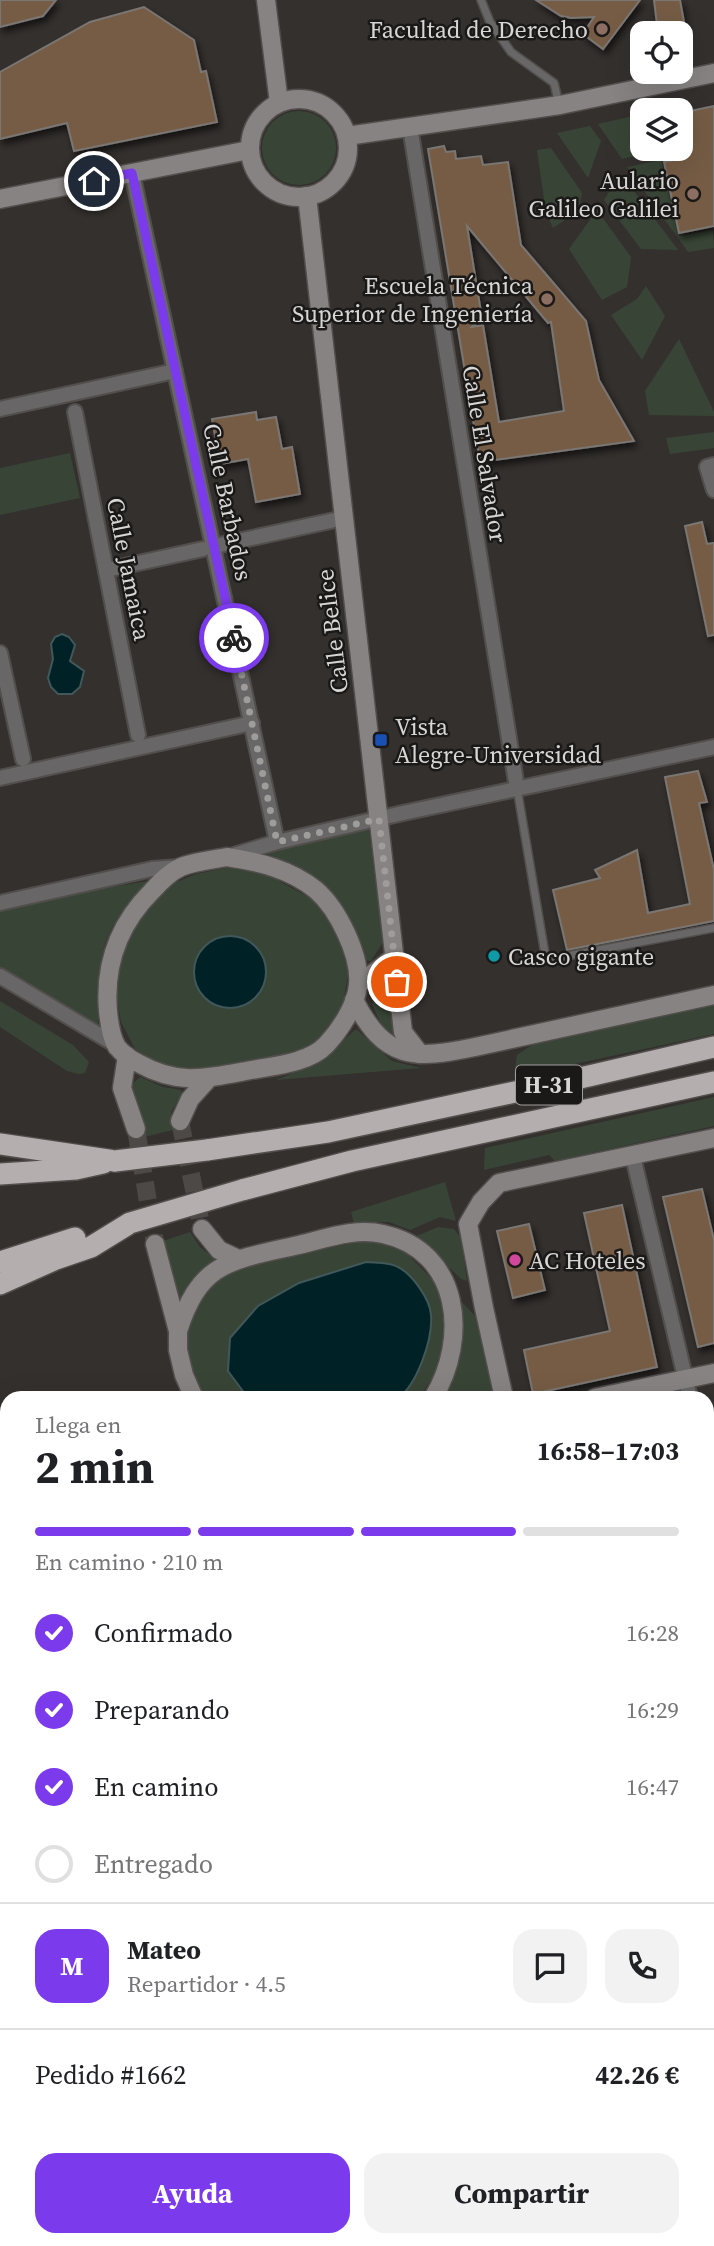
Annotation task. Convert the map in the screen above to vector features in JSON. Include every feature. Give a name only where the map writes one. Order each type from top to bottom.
[{"type":"highway","name":"H-31","points":[[76,1161],[115,1161],[328,1132],[714,1047]]},
{"type":"highway","name":"H-31","points":[[90,1240],[130,1223],[352,1161],[714,1082]]},
{"type":"highway","points":[[0,1144],[76,1161]]},
{"type":"highway","points":[[0,1174],[76,1161]]},
{"type":"highway","points":[[0,1262],[90,1240]]},
{"type":"highway","points":[[0,1284],[56,1259],[90,1240]]},
{"type":"street","points":[[266,0],[279,103]]},
{"type":"street","points":[[347,136],[559,105],[714,73]]},
{"type":"street","points":[[300,99],[320,104],[337,117],[347,136],[347,156],[340,175],[326,189],[307,196],[289,196],[272,189],[258,176],[250,150],[251,136],[266,111],[279,103],[300,99]]},
{"type":"street","name":"Calle El Salvador","points":[[410,127],[517,788]]},
{"type":"street","points":[[0,199],[250,150]]},
{"type":"street","name":"Calle Barbados","points":[[132,173],[175,371],[209,548],[252,723],[277,842]]},
{"type":"street","name":"Calle Belice","points":[[307,196],[403,1032],[420,1054]]},
{"type":"street","points":[[0,409],[175,371]]},
{"type":"street","name":"Calle Jamaica","points":[[75,412],[138,735]]},
{"type":"street","points":[[714,465],[707,467],[714,490]]},
{"type":"street","points":[[106,570],[344,519]]},
{"type":"street","points":[[0,653],[23,759]]},
{"type":"street","points":[[0,778],[252,723]]},
{"type":"street","points":[[0,903],[152,869],[180,867],[227,857],[277,842],[714,747]]},
{"type":"street","points":[[227,857],[276,867],[316,891],[343,927],[357,967],[356,992],[363,1017],[381,1039],[400,1052],[420,1054],[461,1050],[714,995]]},
{"type":"street","points":[[136,1129],[122,1088],[121,1051],[109,1020],[107,993],[113,950],[133,912],[161,881],[180,867]]},
{"type":"street","points":[[0,976],[154,1072],[181,1079],[209,1078],[308,1056],[324,1047],[356,992],[394,957]]},
{"type":"street","points":[[180,1121],[190,1099],[209,1078]]},
{"type":"street","points":[[503,1391],[468,1224],[481,1202],[499,1183],[714,1138]]},
{"type":"street","points":[[633,1157],[688,1391]]},
{"type":"street","points":[[202,1228],[219,1250],[238,1259]]},
{"type":"street","points":[[178,1331],[187,1304],[198,1286],[214,1270],[238,1259],[350,1233],[382,1233],[405,1241],[423,1253],[445,1281],[484,1308]]},
{"type":"street","points":[[155,1244],[178,1331],[178,1350],[184,1375],[191,1391]]},
{"type":"street","points":[[436,1391],[449,1366],[455,1323],[445,1281]]},
{"type":"street","points":[[628,1391],[714,1373]]},
{"type":"lane","points":[[481,0],[490,22],[512,52],[554,83],[559,105]]},
{"type":"lane","points":[[517,788],[546,960],[714,928]]},
{"type":"green space","points":[[299,111],[313,114],[325,122],[333,134],[336,148],[333,162],[325,174],[313,182],[299,185],[285,182],[273,174],[265,162],[262,148],[265,134],[273,122],[285,114]]},
{"type":"green space","points":[[630,117],[630,157],[622,159],[598,124]]},
{"type":"green space","points":[[590,126],[601,141],[588,178],[557,133]]},
{"type":"green space","points":[[551,148],[582,193],[579,210],[553,228],[546,213],[537,150]]},
{"type":"green space","points":[[661,161],[679,236],[713,230],[714,248],[688,252],[627,167]]},
{"type":"green space","points":[[621,174],[678,250],[641,249],[604,200]]},
{"type":"green space","points":[[597,210],[631,257],[627,287],[602,300],[569,249]]},
{"type":"green space","points":[[646,286],[665,316],[642,360],[611,315],[637,299]]},
{"type":"green space","points":[[679,339],[714,416],[649,415],[645,391]]},
{"type":"green space","points":[[714,432],[714,448],[670,454],[666,438]]},
{"type":"green space","points":[[70,453],[80,498],[0,515],[0,468]]},
{"type":"green space","points":[[369,830],[383,942],[371,961],[365,960],[349,921],[331,894],[305,874],[268,854],[272,850]]},
{"type":"green space","points":[[231,867],[266,874],[312,899],[339,935],[348,973],[343,1005],[320,1040],[299,1051],[222,1069],[185,1070],[160,1064],[135,1049],[121,1022],[115,985],[123,942],[143,911],[172,884],[196,874]],"holes":[[[234,936],[252,943],[262,955],[249,1002],[229,1006],[214,1002],[203,992],[197,979],[196,964],[202,950],[215,940]]]},
{"type":"green space","points":[[148,881],[129,903],[108,935],[102,954],[98,1027],[0,968],[0,909],[52,897]]},
{"type":"green space","points":[[385,985],[390,988],[396,1037],[382,1026],[372,1004],[381,987]]},
{"type":"green space","points":[[0,1001],[73,1045],[89,1062],[85,1073],[67,1071],[0,1027]]},
{"type":"green space","points":[[714,1004],[714,1034],[514,1077],[517,1055],[535,1043]]},
{"type":"green space","points":[[356,1029],[392,1061],[421,1068],[276,1080],[319,1062]]},
{"type":"green space","points":[[140,1077],[163,1087],[181,1090],[182,1094],[171,1112],[173,1130],[144,1137],[130,1086]]},
{"type":"green space","points":[[714,1097],[714,1126],[555,1161],[549,1155],[484,1170],[485,1148]]},
{"type":"green space","points":[[445,1182],[456,1221],[440,1217],[410,1230],[389,1222],[354,1223],[351,1212]]},
{"type":"green space","points":[[438,1227],[454,1229],[461,1238],[467,1281],[461,1279],[424,1243],[412,1238]]},
{"type":"green space","points":[[190,1232],[200,1247],[216,1260],[199,1272],[175,1306],[163,1241]]},
{"type":"green space","points":[[365,1240],[403,1250],[436,1283],[447,1323],[436,1372],[424,1391],[407,1391],[398,1266],[366,1262],[299,1283],[228,1371],[243,1391],[199,1391],[184,1341],[196,1303],[218,1278],[247,1265]]},
{"type":"green space","points":[[461,1301],[475,1316],[492,1391],[448,1391],[461,1351]]},
{"type":"water","points":[[62,634],[69,637],[75,645],[70,661],[84,671],[80,687],[72,694],[58,694],[51,687],[48,678],[53,659],[51,644],[55,637]]},
{"type":"water","points":[[230,936],[250,942],[260,952],[266,972],[260,992],[250,1002],[230,1008],[210,1002],[200,992],[194,972],[200,952],[210,942]]},
{"type":"water","points":[[366,1262],[391,1264],[409,1275],[427,1302],[431,1325],[422,1361],[406,1391],[243,1391],[228,1371],[230,1338],[258,1306],[299,1283]]},
{"type":"building","points":[[0,0],[56,0],[43,16],[0,27]]},
{"type":"building","name":"Facultad de Derecho","points":[[536,0],[640,0],[603,49],[583,34],[594,17],[561,16]]},
{"type":"building","name":"Facultad de Derecho","points":[[654,0],[680,0],[684,21],[657,21]]},
{"type":"building","points":[[144,7],[194,40],[201,72],[206,71],[217,122],[74,151],[67,123],[0,139],[0,72],[90,22]]},
{"type":"building","name":"Aulario Galileo Galilei","points":[[714,106],[714,226],[679,233],[664,162],[693,161],[693,110]]},
{"type":"building","name":"Escuela Técnica Superior de Ingeniería","points":[[444,146],[446,152],[455,151],[456,159],[481,156],[483,165],[508,162],[521,245],[586,321],[599,380],[634,441],[480,462],[428,149]],"holes":[[[467,226],[548,323],[551,322],[564,411],[499,422],[483,325],[472,327],[482,318]]]},
{"type":"building","points":[[256,412],[257,420],[276,417],[282,449],[292,447],[300,494],[256,502],[248,459],[220,464],[212,419]]},
{"type":"building","points":[[702,522],[707,544],[714,543],[714,635],[708,636],[685,526]]},
{"type":"building","points":[[698,771],[707,802],[699,803],[714,870],[714,921],[567,950],[553,890],[600,878],[595,870],[637,850],[648,913],[690,904],[665,777]]},
{"type":"building","points":[[702,1189],[714,1240],[714,1343],[698,1347],[663,1197]]},
{"type":"building","points":[[622,1205],[657,1367],[547,1391],[532,1391],[524,1350],[610,1331],[584,1213]]},
{"type":"building","points":[[529,1224],[545,1290],[513,1298],[497,1231]]},
{"type":"tunnel","points":[[180,1121],[202,1229]]},
{"type":"tunnel","points":[[136,1129],[155,1244]]},
{"type":"way so far","points":[[234,638],[277,842],[379,819],[397,982]]},
{"type":"place","name":"Facultad de Derecho","points":[[602,29]]},
{"type":"place","name":"Aulario Galileo Galilei","points":[[693,194]]},
{"type":"place","name":"Escuela Técnica Superior de Ingeniería","points":[[547,299]]},
{"type":"place","name":"Vista Alegre-Universidad","points":[[381,740]]},
{"type":"place","name":"Casco gigante","points":[[494,956]]},
{"type":"place","name":"AC Hoteles","points":[[515,1260]]},
{"type":"route","points":[[94,181],[132,173],[234,638]]}]
